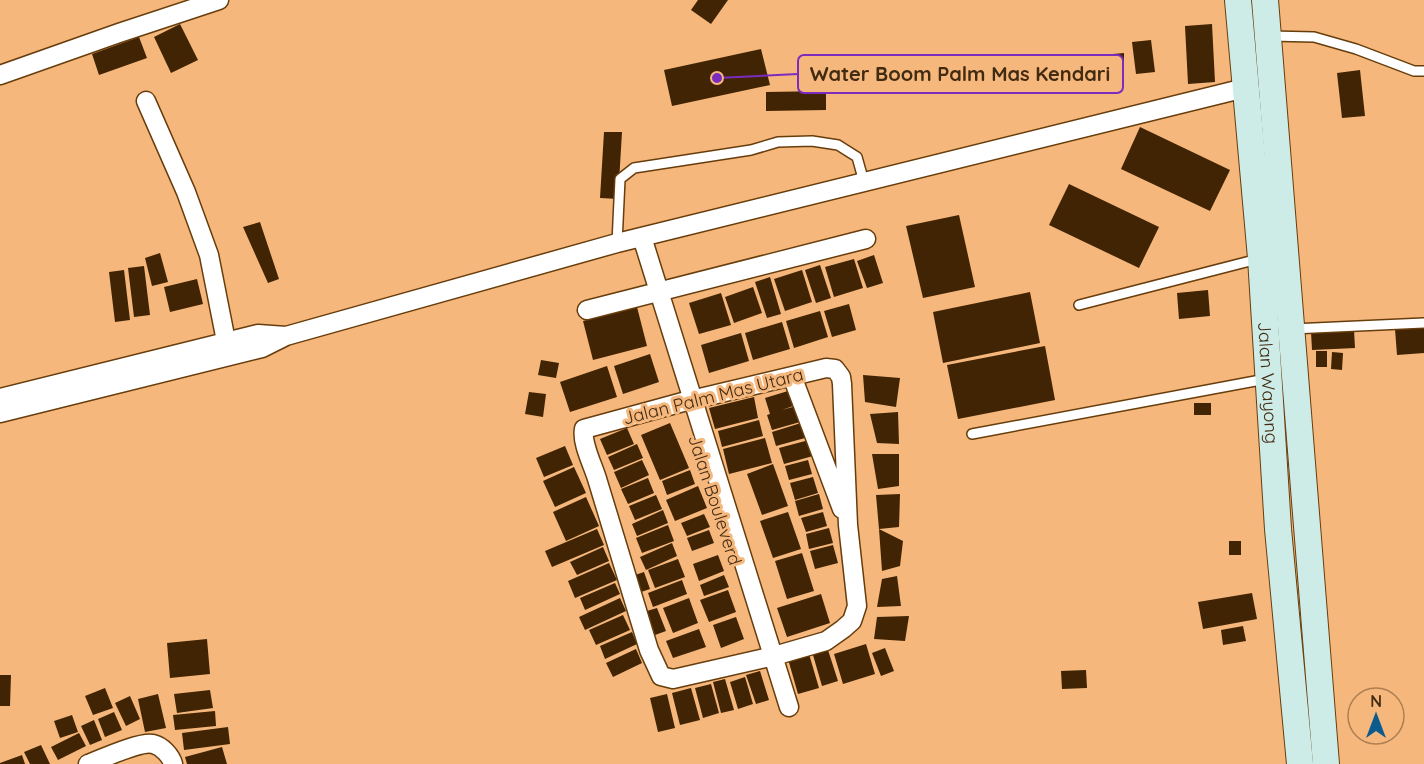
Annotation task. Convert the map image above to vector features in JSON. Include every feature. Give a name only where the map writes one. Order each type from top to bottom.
[{"type":"main road","name":"Jalan Wayong","points":[[1238,0],[1261,258],[1278,529],[1300,764]]},
{"type":"main road","name":"Jalan Wayong","points":[[1265,0],[1326,764]]},
{"type":"street","points":[[0,75],[219,0]]},
{"type":"street","points":[[0,413],[262,348],[286,336],[630,240],[1245,88]]},
{"type":"street","points":[[146,101],[186,192],[209,255],[226,341]]},
{"type":"street","points":[[586,310],[866,238]]},
{"type":"street","name":"Jalan Bouleverd","points":[[630,240],[655,293],[770,657],[789,707]]},
{"type":"street","points":[[0,398],[258,334],[286,336]]},
{"type":"street","name":"Jalan Palm Mas Utara","points":[[826,368],[835,369],[841,377],[842,384],[848,525],[857,606],[852,621],[826,640],[770,657],[673,680],[661,676],[649,650],[583,434],[584,429],[589,426],[688,401],[826,368]]},
{"type":"street","points":[[792,376],[848,525]]},
{"type":"street","points":[[88,764],[145,743],[155,744],[161,748],[173,764]]},
{"type":"lane","points":[[1268,36],[1314,37],[1414,71],[1424,71]]},
{"type":"lane","points":[[630,240],[620,179],[634,168],[751,150],[778,142],[812,141],[838,145],[857,157],[864,182]]},
{"type":"lane","points":[[1079,304],[1261,258]]},
{"type":"lane","points":[[1291,329],[1424,323]]},
{"type":"lane","points":[[972,434],[1268,379]]},
{"type":"building","points":[[698,0],[728,0],[711,24],[691,10]]},
{"type":"building","points":[[180,24],[198,60],[171,73],[154,37]]},
{"type":"building","points":[[1212,24],[1215,82],[1188,84],[1185,26]]},
{"type":"building","points":[[139,37],[147,58],[99,75],[92,54]]},
{"type":"building","points":[[1151,40],[1155,72],[1136,74],[1132,42]]},
{"type":"building","points":[[761,49],[770,85],[672,106],[664,70]]},
{"type":"building","points":[[1124,53],[1124,78],[1113,78],[1113,54]]},
{"type":"building","points":[[1360,70],[1365,116],[1342,118],[1337,73]]},
{"type":"building","points":[[826,91],[826,110],[766,111],[766,92]]},
{"type":"building","points":[[1140,127],[1230,170],[1210,211],[1121,169]]},
{"type":"building","points":[[604,132],[622,132],[618,199],[600,198]]},
{"type":"building","points":[[1069,184],[1159,227],[1139,268],[1049,225]]},
{"type":"building","points":[[959,215],[975,287],[923,298],[906,226]]},
{"type":"building","points":[[260,222],[279,279],[268,283],[243,227]]},
{"type":"building","points":[[160,253],[168,282],[152,286],[145,258]]},
{"type":"building","points":[[874,255],[883,283],[867,288],[857,261]]},
{"type":"building","points":[[854,259],[863,288],[834,297],[825,267]]},
{"type":"building","points":[[820,265],[831,298],[816,303],[805,270]]},
{"type":"building","points":[[144,266],[150,315],[134,317],[128,268]]},
{"type":"building","points":[[124,270],[130,320],[115,322],[109,272]]},
{"type":"building","points":[[802,270],[812,302],[785,311],[774,279]]},
{"type":"building","points":[[770,277],[781,314],[767,318],[755,282]]},
{"type":"building","points":[[197,279],[203,304],[170,312],[164,287]]},
{"type":"building","points":[[753,287],[762,313],[734,323],[725,297]]},
{"type":"building","points":[[1208,290],[1210,316],[1179,319],[1177,293]]},
{"type":"building","points":[[1030,292],[1040,343],[943,363],[933,312]]},
{"type":"building","points":[[721,293],[731,325],[699,334],[689,303]]},
{"type":"building","points":[[849,304],[856,330],[832,337],[824,311]]},
{"type":"building","points":[[637,307],[647,346],[593,360],[583,321]]},
{"type":"building","points":[[820,311],[828,337],[794,348],[786,321]]},
{"type":"building","points":[[782,322],[790,349],[753,360],[745,333]]},
{"type":"building","points":[[1424,326],[1424,353],[1397,355],[1395,329]]},
{"type":"building","points":[[1354,330],[1355,348],[1312,350],[1311,332]]},
{"type":"building","points":[[741,333],[749,361],[709,373],[701,345]]},
{"type":"building","points":[[1045,346],[1055,400],[958,419],[947,365]]},
{"type":"building","points":[[1316,351],[1327,351],[1327,367],[1316,367]]},
{"type":"building","points":[[1332,352],[1343,353],[1342,370],[1331,369]]},
{"type":"building","points":[[650,354],[659,382],[623,394],[614,366]]},
{"type":"building","points":[[541,360],[559,363],[556,378],[538,375]]},
{"type":"building","points":[[607,366],[617,397],[570,412],[560,382]]},
{"type":"building","points":[[863,375],[900,378],[896,407],[865,402]]},
{"type":"building","points":[[788,391],[793,406],[782,410],[796,406],[800,422],[772,430],[765,398]]},
{"type":"building","points":[[529,392],[546,394],[543,417],[525,414]]},
{"type":"building","points":[[754,397],[758,418],[715,429],[709,408]]},
{"type":"building","points":[[1194,403],[1211,403],[1211,415],[1194,415]]},
{"type":"building","points":[[898,412],[899,444],[877,443],[870,414]]},
{"type":"building","points":[[759,420],[763,436],[722,447],[718,431]]},
{"type":"building","points":[[670,423],[689,468],[660,480],[641,435]]},
{"type":"building","points":[[801,423],[805,438],[776,446],[772,432]]},
{"type":"building","points":[[627,428],[634,444],[607,455],[600,439]]},
{"type":"building","points":[[765,438],[772,463],[729,474],[723,449]]},
{"type":"building","points":[[809,440],[813,456],[784,464],[779,448]]},
{"type":"building","points":[[637,444],[643,458],[614,470],[608,457]]},
{"type":"building","points":[[565,446],[573,465],[544,477],[536,458]]},
{"type":"building","points":[[872,454],[899,454],[899,486],[878,489]]},
{"type":"building","points":[[642,460],[649,475],[621,488],[614,472]]},
{"type":"building","points":[[808,460],[812,474],[789,480],[785,466]]},
{"type":"building","points":[[773,464],[788,506],[762,515],[747,474]]},
{"type":"building","points":[[574,467],[586,493],[555,507],[543,481]]},
{"type":"building","points":[[690,470],[695,484],[667,495],[662,481]]},
{"type":"building","points":[[813,477],[818,493],[795,500],[790,483]]},
{"type":"building","points":[[648,478],[654,493],[628,504],[621,489]]},
{"type":"building","points":[[698,486],[707,508],[675,521],[666,500]]},
{"type":"building","points":[[819,494],[823,509],[799,516],[795,501]]},
{"type":"building","points":[[900,494],[899,527],[879,529],[876,495]]},
{"type":"building","points":[[656,495],[662,509],[635,520],[629,506]]},
{"type":"building","points":[[586,497],[599,526],[566,541],[553,512]]},
{"type":"building","points":[[663,510],[668,523],[637,536],[632,524]]},
{"type":"building","points":[[788,512],[801,549],[773,558],[760,521]]},
{"type":"building","points":[[823,512],[827,526],[806,532],[801,518]]},
{"type":"building","points":[[704,514],[710,527],[687,536],[681,523]]},
{"type":"building","points":[[668,525],[674,541],[642,553],[636,538]]},
{"type":"building","points":[[829,528],[833,543],[809,549],[806,534]]},
{"type":"building","points":[[597,529],[604,545],[552,567],[545,551]]},
{"type":"building","points":[[879,529],[903,541],[900,566],[882,571]]},
{"type":"building","points":[[709,530],[714,543],[692,551],[687,538]]},
{"type":"building","points":[[1229,541],[1241,541],[1241,555],[1229,555]]},
{"type":"building","points":[[672,543],[677,556],[646,570],[640,557]]},
{"type":"building","points":[[833,545],[838,563],[815,569],[810,551]]},
{"type":"building","points":[[603,547],[609,561],[577,575],[570,562]]},
{"type":"building","points":[[802,553],[814,591],[787,599],[775,561]]},
{"type":"building","points":[[718,555],[724,571],[699,581],[693,564]]},
{"type":"building","points":[[678,559],[685,577],[655,588],[648,570]]},
{"type":"building","points":[[609,563],[617,580],[575,598],[568,581]]},
{"type":"building","points":[[644,572],[650,589],[641,592],[635,575]]},
{"type":"building","points":[[724,575],[729,587],[704,596],[700,585]]},
{"type":"building","points":[[897,576],[901,606],[877,607],[882,579]]},
{"type":"building","points":[[682,580],[687,594],[653,607],[648,593]]},
{"type":"building","points":[[615,583],[620,594],[585,610],[580,598]]},
{"type":"building","points":[[728,590],[736,612],[709,622],[700,600]]},
{"type":"building","points":[[1252,593],[1257,619],[1203,629],[1198,602]]},
{"type":"building","points":[[821,594],[830,623],[787,637],[777,608]]},
{"type":"building","points":[[620,598],[626,611],[585,630],[579,617]]},
{"type":"building","points":[[689,598],[698,623],[673,633],[663,608]]},
{"type":"building","points":[[657,608],[666,631],[655,635],[647,611]]},
{"type":"building","points":[[623,615],[630,630],[596,645],[589,630]]},
{"type":"building","points":[[909,616],[905,641],[874,639],[877,617]]},
{"type":"building","points":[[736,617],[744,639],[721,648],[713,625]]},
{"type":"building","points":[[1243,626],[1246,641],[1223,645],[1221,630]]},
{"type":"building","points":[[699,629],[706,647],[673,658],[666,641]]},
{"type":"building","points":[[632,632],[637,644],[605,659],[600,646]]},
{"type":"building","points":[[207,639],[210,674],[170,678],[167,643]]},
{"type":"building","points":[[866,644],[875,674],[843,684],[834,654]]},
{"type":"building","points":[[885,648],[894,671],[881,676],[872,653]]},
{"type":"building","points":[[636,649],[642,663],[613,677],[606,663]]},
{"type":"building","points":[[828,650],[838,681],[822,686],[813,655]]},
{"type":"building","points":[[809,654],[819,688],[798,694],[788,659]]},
{"type":"building","points":[[1086,670],[1087,688],[1062,689],[1061,671]]},
{"type":"building","points":[[760,671],[769,700],[756,704],[746,675]]},
{"type":"building","points":[[0,675],[11,675],[10,706],[0,706]]},
{"type":"building","points":[[745,677],[753,704],[738,709],[730,682]]},
{"type":"building","points":[[725,679],[734,710],[721,713],[713,682]]},
{"type":"building","points":[[711,684],[719,713],[703,718],[695,688]]},
{"type":"building","points":[[105,688],[113,708],[93,715],[85,696]]},
{"type":"building","points":[[691,688],[700,720],[680,725],[672,693]]},
{"type":"building","points":[[210,690],[213,708],[177,713],[174,694]]},
{"type":"building","points":[[158,694],[166,728],[145,732],[138,699]]},
{"type":"building","points":[[667,694],[675,728],[658,732],[650,698]]},
{"type":"building","points":[[130,696],[140,719],[126,726],[115,703]]},
{"type":"building","points":[[215,711],[216,726],[175,730],[173,715]]},
{"type":"building","points":[[114,712],[122,730],[105,737],[98,719]]},
{"type":"building","points":[[72,715],[78,732],[60,738],[54,721]]},
{"type":"building","points":[[94,720],[102,740],[90,745],[81,726]]},
{"type":"building","points":[[228,727],[230,744],[184,750],[182,733]]},
{"type":"building","points":[[79,733],[86,746],[58,760],[51,747]]},
{"type":"building","points":[[41,745],[50,764],[30,764],[24,752]]},
{"type":"building","points":[[222,747],[227,764],[187,764],[185,757]]},
{"type":"building","points":[[22,755],[25,764],[0,764],[0,763]]},
{"type":"place","name":"Water Boom Palm Mas Kendari","points":[[717,78]]}]
